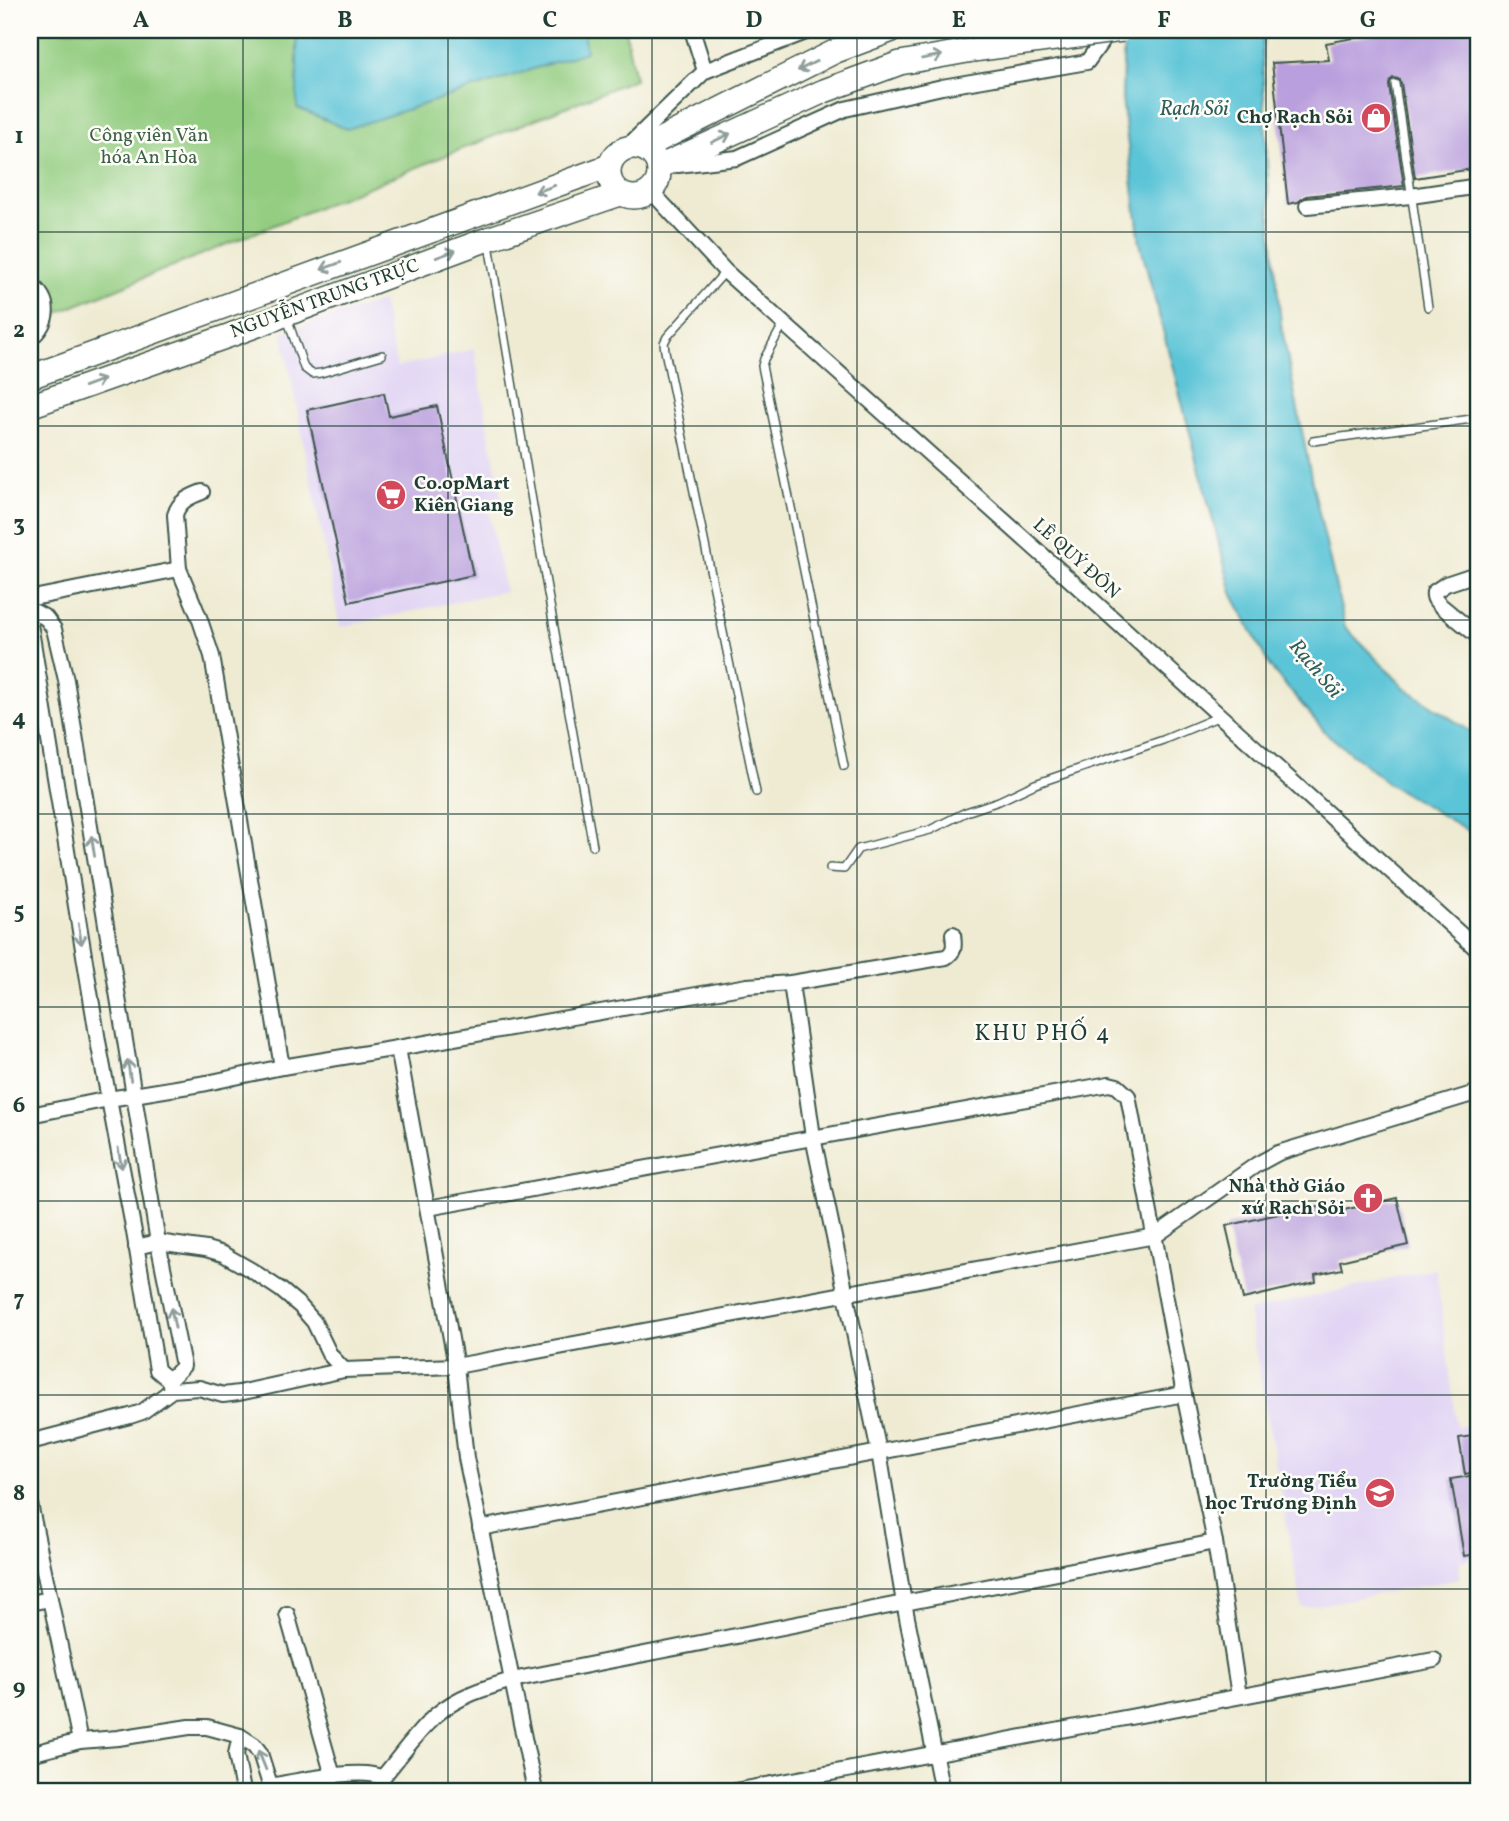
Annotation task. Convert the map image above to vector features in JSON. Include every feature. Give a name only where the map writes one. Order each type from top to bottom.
[{"type":"main road","points":[[635,148],[650,153],[659,167],[657,184],[645,195],[636,198],[620,194],[610,182],[609,166],[618,152],[635,148],[836,51],[892,30]]},
{"type":"main road","points":[[659,167],[836,86],[900,63],[973,50],[1122,30]]},
{"type":"main road","name":"NGUYỄN TRUNG TRỰC","points":[[31,372],[609,166]]},
{"type":"main road","name":"NGUYỄN TRUNG TRỰC","points":[[36,404],[488,239],[620,194]]},
{"type":"main road","points":[[31,372],[36,404]]},
{"type":"street","points":[[692,30],[705,71]]},
{"type":"street","points":[[635,148],[705,71],[811,30]]},
{"type":"street","points":[[659,167],[737,158],[845,109],[942,87],[1087,62],[1107,30]]},
{"type":"street","points":[[1307,206],[1479,186]]},
{"type":"street","name":"LÊ QUÝ ĐÔN","points":[[651,191],[726,272],[1479,951]]},
{"type":"street","points":[[30,284],[38,290],[45,303],[46,317],[39,331],[30,339]]},
{"type":"street","points":[[202,492],[179,504],[176,510],[179,569],[212,656],[282,1067]]},
{"type":"street","points":[[32,609],[179,569]]},
{"type":"street","points":[[1479,573],[1441,586],[1433,595],[1440,605],[1479,637]]},
{"type":"street","points":[[30,1442],[142,1412],[170,1385],[183,1366],[158,1242],[66,680],[54,629],[46,618],[32,609]]},
{"type":"street","points":[[32,609],[108,1099],[157,1370],[170,1385],[199,1388],[223,1395],[345,1370],[456,1366],[1155,1236],[1256,1165],[1278,1153],[1479,1092]]},
{"type":"street","points":[[30,1115],[282,1067],[747,986],[791,983],[946,957],[952,954],[955,948],[953,934]]},
{"type":"street","points":[[791,983],[813,1137],[879,1452],[904,1604],[942,1791]]},
{"type":"street","points":[[398,1048],[456,1366],[466,1458],[535,1791]]},
{"type":"street","points":[[428,1208],[1108,1084],[1117,1086],[1128,1096],[1215,1542],[1239,1696]]},
{"type":"street","points":[[136,1247],[158,1242],[206,1249],[223,1254],[261,1276],[300,1306],[314,1322],[330,1355],[345,1370]]},
{"type":"street","points":[[480,1528],[1184,1394]]},
{"type":"street","points":[[30,1504],[80,1741]]},
{"type":"street","points":[[30,1754],[80,1741],[207,1727],[240,1736],[254,1745],[260,1753],[271,1788],[333,1776],[376,1774],[383,1785],[436,1714],[477,1691],[512,1680],[1215,1542]]},
{"type":"street","points":[[30,1603],[50,1599]]},
{"type":"street","points":[[287,1614],[333,1776]]},
{"type":"street","points":[[735,1791],[1434,1660]]},
{"type":"street","points":[[240,1736],[236,1754],[243,1791]]},
{"type":"lane","points":[[1395,84],[1428,307]]},
{"type":"lane","points":[[488,239],[593,846]]},
{"type":"lane","points":[[726,272],[664,343],[756,792]]},
{"type":"lane","points":[[286,314],[304,368],[308,372],[317,374],[382,355]]},
{"type":"lane","points":[[784,323],[762,366],[844,766]]},
{"type":"lane","points":[[1313,441],[1479,418]]},
{"type":"lane","points":[[830,868],[844,869],[858,849],[930,830],[1035,784],[1163,740],[1220,716]]},
{"type":"shaded area","points":[[382,301],[397,367],[474,349],[502,502],[488,507],[505,591],[340,627],[282,332]]},
{"type":"shaded area","name":"Trường Tiểu học Trương Định","points":[[1436,1269],[1457,1427],[1479,1424],[1479,1558],[1460,1561],[1459,1579],[1302,1608],[1248,1311]]},
{"type":"green space","name":"Công viên Văn hóa An Hòa","points":[[30,30],[625,30],[635,79],[30,324]]},
{"type":"water","points":[[297,30],[583,30],[586,52],[347,129],[297,108]]},
{"type":"water","name":"Rạch Sỏi","points":[[1124,30],[1264,30],[1262,51],[1269,203],[1281,324],[1312,482],[1345,627],[1405,688],[1479,737],[1479,837],[1389,784],[1326,733],[1270,667],[1232,593],[1140,243],[1122,98]]},
{"type":"building","name":"Chợ Rạch Sỏi","points":[[1398,30],[1479,30],[1479,168],[1415,178],[1401,83],[1393,78],[1389,85],[1404,186],[1306,196],[1298,202],[1288,204],[1272,63],[1329,60],[1326,43]]},
{"type":"building","name":"Co.opMart Kiên Giang","points":[[384,393],[389,416],[437,406],[473,575],[349,602],[307,410]]},
{"type":"building","points":[[1397,1198],[1408,1245],[1340,1261],[1342,1269],[1315,1275],[1316,1282],[1243,1299],[1226,1226],[1300,1209],[1333,1204],[1335,1212]]},
{"type":"building","points":[[1479,1435],[1479,1471],[1465,1474],[1459,1438]]},
{"type":"building","points":[[1477,1475],[1479,1554],[1464,1556],[1451,1479]]},
{"type":"place","name":"Chợ Rạch Sỏi","points":[[1376,118]]},
{"type":"place","name":"Co.opMart Kiên Giang","points":[[391,495]]},
{"type":"place","name":"Nhà thờ Giáo xứ Rạch Sỏi","points":[[1368,1198]]},
{"type":"place","name":"Trường Tiểu học Trương Định","points":[[1380,1493]]},
{"type":"district","name":"KHU PHỐ 4","points":[[1043,1034]]}]
